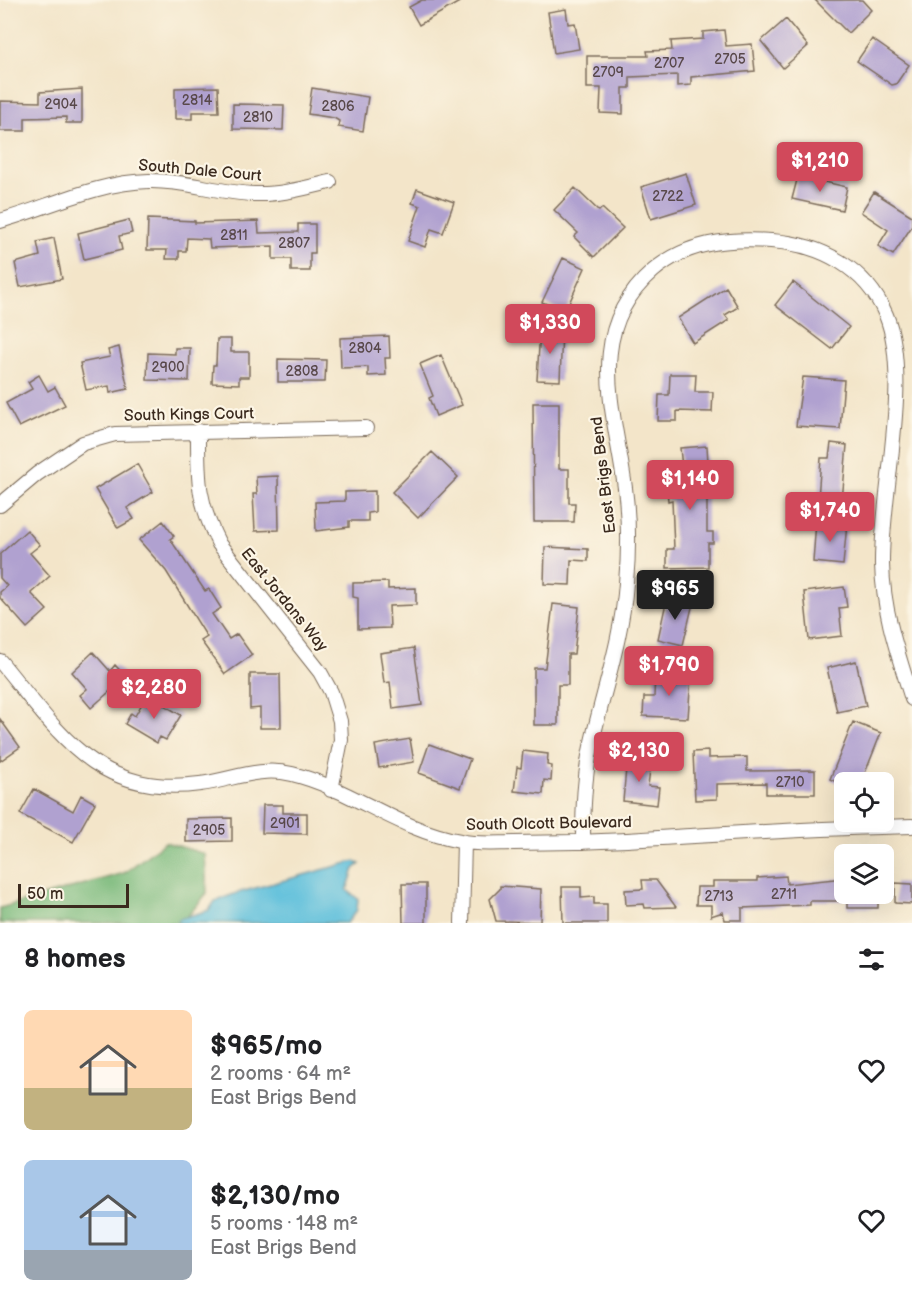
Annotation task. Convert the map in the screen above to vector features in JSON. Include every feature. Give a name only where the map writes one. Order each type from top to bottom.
[{"type":"street","name":"South Dale Court","points":[[0,221],[103,187],[128,182],[173,183],[253,194],[274,194],[330,182]]},
{"type":"street","name":"East Brigs Bend","points":[[584,842],[586,773],[618,639],[628,559],[625,489],[608,382],[610,342],[617,317],[627,298],[662,263],[683,250],[705,244],[752,239],[807,245],[843,262],[860,276],[874,293],[885,312],[894,333],[898,376],[882,561],[883,592],[888,621],[912,699]]},
{"type":"street","name":"South Kings Court","points":[[0,505],[37,474],[83,442],[135,431],[366,428]]},
{"type":"street","name":"East Jordans Way","points":[[198,431],[200,497],[212,530],[237,569],[320,672],[337,706],[341,740],[332,790]]},
{"type":"street","name":"South Olcott Boulevard","points":[[0,661],[76,751],[118,776],[153,785],[185,786],[240,774],[274,771],[311,780],[414,829],[464,842],[584,842],[817,828],[912,826]]},
{"type":"street","points":[[462,923],[464,842]]},
{"type":"green space","points":[[165,842],[205,854],[207,893],[182,923],[0,923],[0,908],[124,873]]},
{"type":"water","points":[[355,861],[360,864],[354,869],[347,890],[358,899],[357,910],[347,923],[178,923],[179,919],[209,910],[215,901],[237,893]]},
{"type":"building","points":[[422,0],[463,0],[419,25],[409,7]]},
{"type":"building","points":[[815,0],[862,0],[871,10],[848,33]]},
{"type":"building","points":[[566,9],[568,24],[575,23],[579,49],[554,53],[548,12]]},
{"type":"building","points":[[786,19],[808,46],[783,68],[761,41]]},
{"type":"building","points":[[724,30],[726,46],[752,44],[755,71],[691,77],[691,85],[677,86],[677,75],[630,77],[630,88],[623,88],[623,114],[600,113],[601,88],[587,88],[587,56],[648,56],[647,51],[672,50],[671,41],[703,39],[703,32]]},
{"type":"building","points":[[872,39],[909,65],[896,84],[892,85],[857,61]]},
{"type":"building","points":[[218,87],[219,112],[192,112],[192,119],[175,119],[175,88]]},
{"type":"building","points":[[312,88],[368,97],[363,131],[338,127],[339,121],[334,118],[308,114]]},
{"type":"building","points":[[82,89],[82,123],[66,123],[66,117],[25,118],[25,131],[0,131],[0,101],[40,102],[40,92]]},
{"type":"building","points":[[233,104],[284,105],[283,130],[233,129]]},
{"type":"building","points":[[686,173],[696,205],[651,219],[641,187]]},
{"type":"building","points":[[798,176],[847,187],[842,210],[792,199]]},
{"type":"building","points":[[575,188],[599,211],[602,208],[623,228],[594,257],[574,237],[578,233],[554,210]]},
{"type":"building","points":[[417,189],[454,202],[443,233],[431,229],[425,247],[408,241],[420,206],[412,203]]},
{"type":"building","points":[[874,192],[912,216],[912,226],[893,255],[878,246],[888,230],[861,212]]},
{"type":"building","points":[[148,219],[195,221],[195,223],[258,221],[259,233],[298,232],[298,224],[315,224],[315,253],[310,253],[310,271],[291,271],[291,259],[273,259],[273,246],[210,248],[209,239],[187,238],[186,251],[179,251],[179,259],[166,259],[167,250],[147,250]]},
{"type":"building","points":[[129,220],[132,233],[119,236],[122,250],[84,259],[78,233]]},
{"type":"building","points":[[54,238],[62,279],[20,287],[15,263],[40,256],[37,242]]},
{"type":"building","points":[[563,258],[585,268],[565,312],[542,302]]},
{"type":"building","points":[[793,282],[849,327],[832,349],[775,305]]},
{"type":"building","points":[[726,287],[738,307],[725,315],[729,320],[693,343],[678,318]]},
{"type":"building","points":[[540,329],[562,330],[560,381],[537,380]]},
{"type":"building","points":[[389,336],[390,358],[385,358],[386,375],[368,376],[368,367],[341,368],[340,338]]},
{"type":"building","points":[[217,339],[231,339],[231,352],[249,352],[249,377],[239,377],[239,384],[212,383],[213,365],[216,365]]},
{"type":"building","points":[[119,347],[128,389],[110,393],[109,386],[86,390],[80,363],[110,357],[108,350]]},
{"type":"building","points":[[175,348],[190,348],[189,381],[147,380],[148,353],[175,354]]},
{"type":"building","points":[[441,355],[462,405],[436,416],[429,398],[433,396],[420,364]]},
{"type":"building","points":[[278,359],[326,360],[325,382],[278,382]]},
{"type":"building","points":[[670,374],[696,374],[695,392],[713,392],[712,412],[677,411],[677,421],[658,421],[659,395],[669,395]]},
{"type":"building","points":[[39,375],[48,391],[55,387],[65,405],[19,427],[6,403],[32,389],[28,382]]},
{"type":"building","points":[[803,377],[844,380],[840,429],[796,426]]},
{"type":"building","points":[[533,403],[559,403],[559,469],[569,469],[569,503],[575,503],[574,522],[534,522]]},
{"type":"building","points":[[831,443],[847,445],[842,501],[818,499],[821,458],[829,458]]},
{"type":"building","points":[[707,446],[710,497],[707,498],[707,532],[713,532],[713,543],[708,543],[708,567],[667,568],[667,549],[674,549],[672,500],[668,501],[666,478],[683,477],[680,448]]},
{"type":"building","points":[[432,452],[458,477],[418,518],[392,492]]},
{"type":"building","points":[[137,464],[153,492],[127,508],[134,519],[118,528],[95,489]]},
{"type":"building","points":[[278,476],[279,530],[255,531],[253,494],[257,494],[256,477]]},
{"type":"building","points":[[375,491],[375,512],[368,513],[368,521],[349,521],[349,527],[316,531],[315,502],[345,501],[345,492]]},
{"type":"building","points":[[163,521],[174,536],[170,539],[205,591],[209,589],[221,608],[212,614],[229,639],[237,634],[252,655],[225,674],[201,641],[207,637],[166,571],[139,540]]},
{"type":"building","points":[[816,521],[847,524],[843,565],[813,562]]},
{"type":"building","points":[[27,530],[40,545],[30,553],[50,576],[31,593],[47,610],[27,628],[0,598],[0,592],[7,586],[0,578],[0,554]]},
{"type":"building","points":[[545,547],[588,549],[588,561],[571,560],[570,585],[544,584]]},
{"type":"building","points":[[388,582],[388,589],[416,588],[416,605],[389,606],[390,628],[358,629],[358,598],[353,597],[353,583]]},
{"type":"building","points":[[844,587],[847,607],[839,608],[842,636],[809,640],[804,592]]},
{"type":"building","points":[[667,598],[693,603],[683,645],[658,639]]},
{"type":"building","points":[[553,604],[579,607],[574,654],[568,654],[568,685],[558,685],[558,725],[534,725],[534,668],[545,668]]},
{"type":"building","points":[[414,648],[422,705],[393,709],[390,682],[384,683],[380,653]]},
{"type":"building","points":[[93,652],[110,671],[115,665],[126,677],[91,708],[80,695],[87,689],[72,672]]},
{"type":"building","points":[[856,661],[866,706],[837,712],[827,668]]},
{"type":"building","points":[[250,674],[280,674],[281,728],[260,728],[260,708],[250,709]]},
{"type":"building","points":[[655,674],[691,676],[688,718],[643,716],[644,697],[654,697]]},
{"type":"building","points":[[147,695],[181,715],[166,740],[160,737],[157,743],[125,724],[131,713],[135,716]]},
{"type":"building","points":[[0,719],[20,747],[0,761]]},
{"type":"building","points":[[853,722],[881,733],[865,772],[834,772],[834,781],[830,779]]},
{"type":"building","points":[[410,739],[414,762],[379,768],[375,745]]},
{"type":"building","points":[[429,744],[470,759],[460,788],[419,773]]},
{"type":"building","points":[[523,751],[548,754],[547,765],[552,766],[551,781],[544,780],[543,794],[514,791],[517,767],[521,768]]},
{"type":"building","points":[[708,751],[708,758],[747,757],[747,771],[815,770],[815,794],[766,794],[766,783],[717,784],[717,799],[695,800],[693,752]]},
{"type":"building","points":[[627,758],[651,761],[648,786],[659,787],[657,805],[623,801]]},
{"type":"building","points":[[34,789],[73,811],[81,795],[95,803],[73,842],[20,814]]},
{"type":"building","points":[[263,805],[283,805],[283,813],[307,813],[307,834],[262,833]]},
{"type":"building","points":[[232,818],[232,841],[186,842],[186,819]]},
{"type":"building","points":[[786,876],[787,884],[834,879],[834,901],[810,901],[810,905],[742,908],[742,920],[725,920],[723,912],[711,916],[711,905],[696,905],[697,887],[713,887],[713,881],[757,881],[757,878]]},
{"type":"building","points":[[642,880],[656,880],[676,907],[645,908],[644,904],[626,905],[625,890],[643,889]]},
{"type":"building","points":[[895,883],[912,884],[912,904],[895,903]]},
{"type":"building","points":[[402,884],[426,884],[426,923],[403,923]]},
{"type":"building","points":[[500,886],[541,889],[540,922],[496,921],[490,899],[500,889]]},
{"type":"building","points":[[562,887],[581,887],[581,898],[594,897],[594,904],[607,904],[607,923],[563,923]]},
{"type":"building","points":[[847,904],[878,904],[878,908],[847,908]]}]
